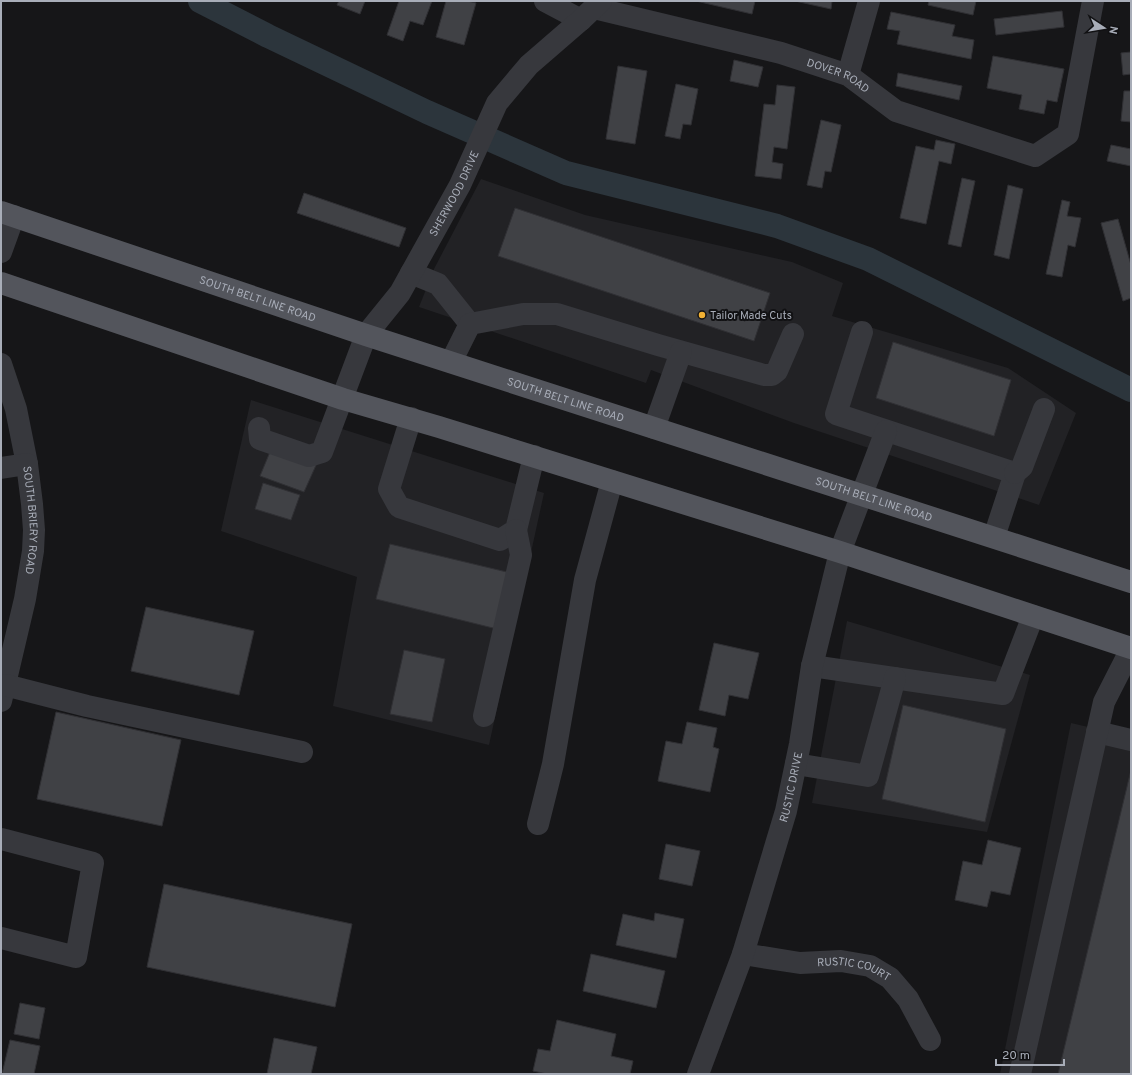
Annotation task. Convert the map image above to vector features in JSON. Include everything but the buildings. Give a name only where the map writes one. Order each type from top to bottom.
[{"type":"main road","name":"SOUTH BELT LINE ROAD","points":[[8,214],[366,335],[1131,582]]},
{"type":"main road","points":[[1,283],[343,399],[411,418],[840,552],[1131,649]]},
{"type":"street","name":"DOVER ROAD","points":[[545,1],[596,8],[781,53],[848,75],[896,111],[1035,156],[1068,134],[1093,1]]},
{"type":"street","points":[[848,75],[869,1]]},
{"type":"street","name":"SHERWOOD DRIVE","points":[[259,428],[260,438],[310,456],[322,452],[366,335],[400,293],[460,185],[497,103],[529,64],[596,8]]},
{"type":"street","points":[[1,252],[8,214]]},
{"type":"street","points":[[411,273],[438,284],[470,324]]},
{"type":"street","points":[[470,324],[523,314],[557,314],[681,352],[764,375],[772,375],[777,371],[793,334]]},
{"type":"street","points":[[452,362],[470,324]]},
{"type":"street","points":[[862,332],[836,414],[1015,473]]},
{"type":"street","points":[[654,428],[681,352]]},
{"type":"street","name":"SOUTH BRIERY ROAD","points":[[1,364],[16,409],[27,464],[34,530],[33,551],[25,599],[3,693]]},
{"type":"street","points":[[994,537],[1015,473],[1022,467],[1044,409]]},
{"type":"street","points":[[411,418],[389,489],[399,507],[500,540],[516,530]]},
{"type":"street","name":"RUSTIC DRIVE","points":[[698,1074],[743,954],[786,811],[796,764],[812,666],[840,552],[886,431]]},
{"type":"street","points":[[484,716],[521,555],[516,530],[534,456]]},
{"type":"street","points":[[1,468],[27,464]]},
{"type":"street","points":[[538,824],[553,764],[585,580],[612,481]]},
{"type":"street","points":[[812,666],[1003,694],[1033,616]]},
{"type":"street","points":[[1020,1074],[1104,702],[1131,649]]},
{"type":"street","points":[[796,764],[868,776],[895,678]]},
{"type":"street","points":[[3,693],[87,706],[302,752]]},
{"type":"street","points":[[1097,732],[1131,740]]},
{"type":"street","points":[[1,839],[93,863],[76,957],[1,938]]},
{"type":"street","name":"RUSTIC COURT","points":[[743,954],[800,963],[841,960],[870,966],[890,978],[908,999],[930,1040]]},
{"type":"shaded area","points":[[481,179],[585,215],[792,262],[843,283],[832,316],[1008,368],[1076,413],[1039,505],[794,423],[651,370],[646,383],[419,307],[434,269]]},
{"type":"shaded area","points":[[251,400],[544,493],[489,745],[333,706],[357,577],[221,531]]},
{"type":"shaded area","points":[[847,621],[1030,675],[987,832],[812,803]]},
{"type":"shaded area","points":[[1071,723],[1131,737],[1131,1074],[1000,1074]]},
{"type":"waterway","points":[[200,1],[268,36],[427,112],[566,173],[777,226],[868,259],[1131,390]]},
{"type":"place","name":"Tailor Made Cuts","points":[[702,315]]}]
